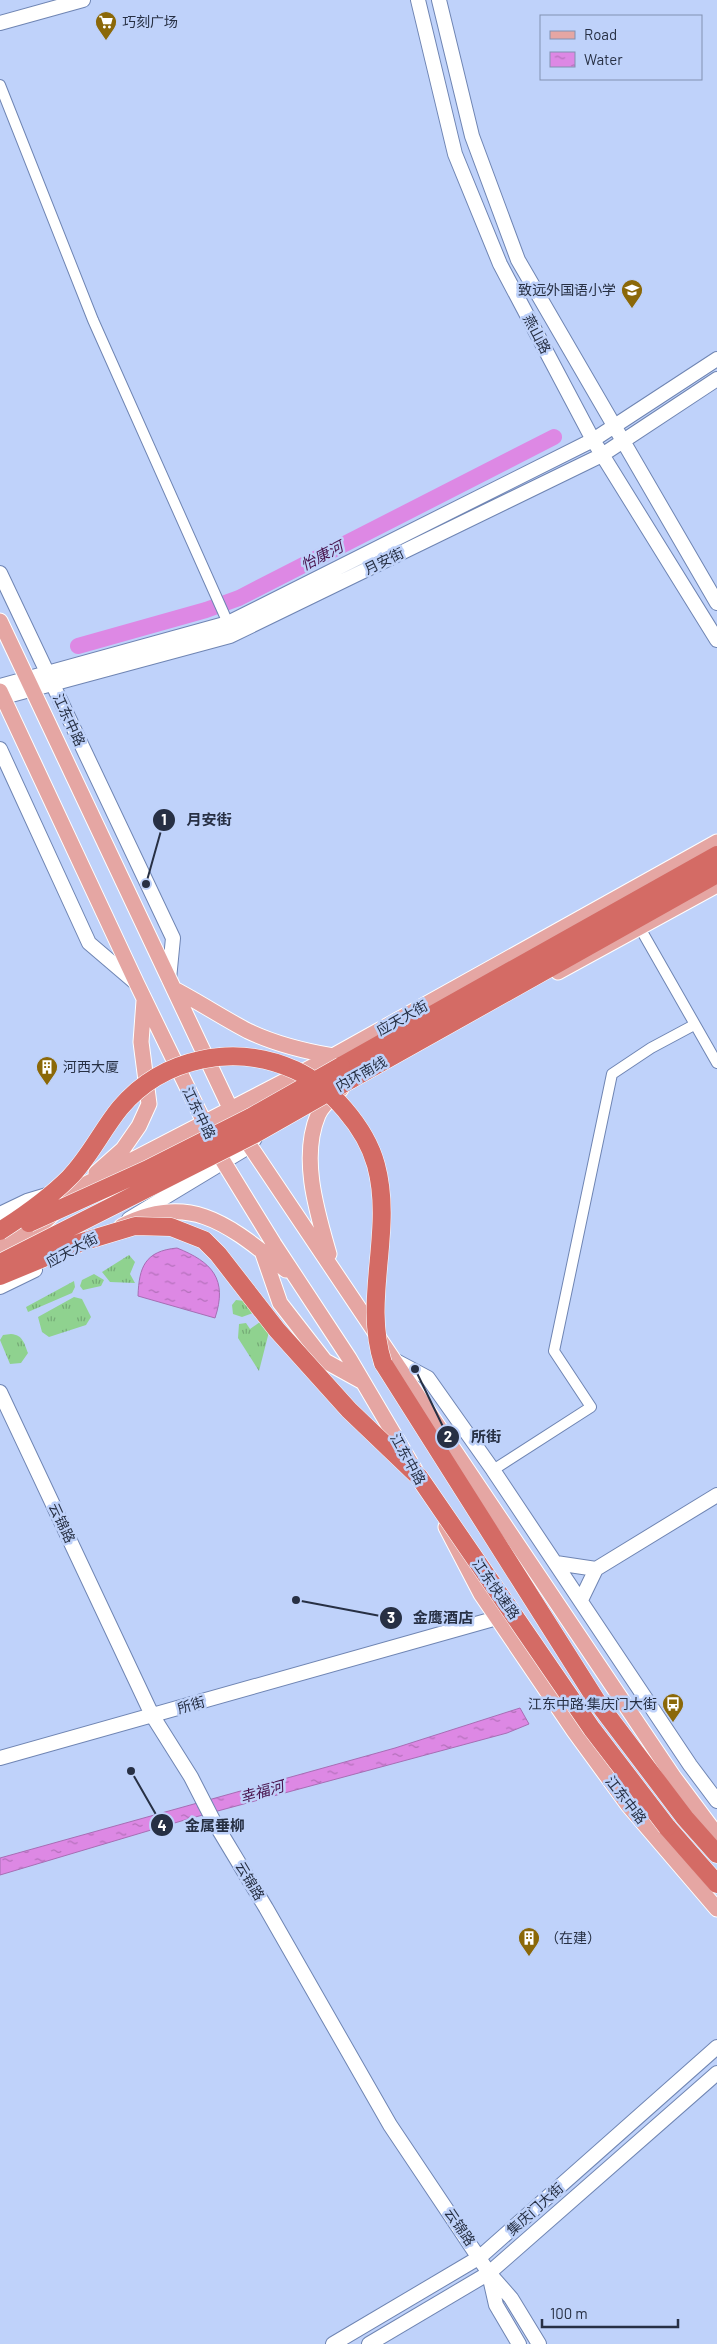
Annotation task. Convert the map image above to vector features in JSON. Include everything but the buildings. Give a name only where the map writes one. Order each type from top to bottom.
[{"type":"highway","name":"内环南线","points":[[0,1237],[146,1170],[251,1117],[717,856]]},
{"type":"highway","name":"内环南线","points":[[0,1263],[255,1134],[717,874]]},
{"type":"highway","name":"江东快速路","points":[[0,1231],[37,1207],[70,1177],[120,1108],[140,1088],[164,1072],[196,1060],[250,1057],[280,1064],[305,1075],[349,1114],[370,1149],[376,1167],[381,1200],[378,1274],[374,1308],[376,1342],[598,1703],[685,1818],[717,1854]]},
{"type":"highway","name":"江东快速路","points":[[0,1276],[82,1242],[135,1226],[171,1227],[204,1240],[218,1254],[259,1308],[349,1410],[419,1477],[592,1729],[667,1827],[717,1884]]},
{"type":"main road","name":"江东中路","points":[[0,621],[171,984],[250,1146],[332,1268],[389,1362],[673,1776],[717,1834]]},
{"type":"main road","name":"江东中路","points":[[1,693],[144,1000],[223,1161],[408,1456],[481,1594],[628,1805],[717,1909]]},
{"type":"main road","name":"应天大街","points":[[0,1247],[38,1228],[84,1185],[333,1056],[717,842]]},
{"type":"main road","name":"应天大街","points":[[0,1256],[242,1131],[262,1125],[342,1087],[717,886]]},
{"type":"main road","points":[[171,984],[264,1038],[297,1050],[333,1056]]},
{"type":"main road","points":[[84,1185],[123,1149],[139,1126],[149,1104],[141,1042],[144,1000]]},
{"type":"main road","points":[[332,1268],[321,1226],[310,1164],[311,1146],[319,1113],[342,1087]]},
{"type":"main road","points":[[87,1244],[142,1216],[175,1210],[202,1214],[228,1228],[297,1280]]},
{"type":"main road","points":[[262,1252],[280,1303],[303,1333],[325,1361],[363,1382]]},
{"type":"street","points":[[0,23],[83,0]]},
{"type":"street","name":"燕山路","points":[[418,0],[455,154],[500,264],[593,440],[717,640]]},
{"type":"street","name":"燕山路","points":[[439,0],[472,136],[518,260],[622,443],[717,604]]},
{"type":"street","points":[[0,85],[93,320],[228,623]]},
{"type":"street","points":[[50,679],[228,623],[593,440],[717,359]]},
{"type":"street","name":"月安街","points":[[1,693],[50,679],[230,636],[602,455],[717,380]]},
{"type":"street","name":"江东中路","points":[[0,573],[173,938],[171,984]]},
{"type":"street","name":"江东中路","points":[[0,749],[89,943],[137,984]]},
{"type":"street","points":[[640,928],[717,1063]]},
{"type":"street","points":[[493,1470],[591,1407],[554,1350],[612,1074],[651,1048],[694,1025]]},
{"type":"street","points":[[250,1146],[262,1125]]},
{"type":"street","name":"应天大街","points":[[0,1287],[87,1244],[250,1146]]},
{"type":"street","name":"应天大街","points":[[0,1214],[27,1201],[84,1185]]},
{"type":"street","name":"江东中路","points":[[389,1362],[428,1378],[556,1563],[690,1765],[717,1801]]},
{"type":"street","name":"云锦路","points":[[0,1392],[152,1715],[191,1777],[213,1820],[266,1908],[390,2125],[489,2273],[512,2298],[539,2344]]},
{"type":"street","points":[[581,1600],[596,1569],[717,1495]]},
{"type":"street","points":[[556,1563],[596,1569]]},
{"type":"street","name":"所街","points":[[0,1758],[497,1618]]},
{"type":"street","name":"集庆门大街","points":[[333,2344],[480,2257],[717,2047]]},
{"type":"street","name":"集庆门大街","points":[[369,2344],[489,2273],[717,2074]]},
{"type":"street","name":"云锦路","points":[[489,2273],[496,2305],[519,2344]]},
{"type":"green space","points":[[129,1255],[135,1262],[130,1274],[135,1283],[110,1282],[102,1272]]},
{"type":"green space","points":[[94,1274],[104,1280],[101,1286],[83,1290],[80,1286],[82,1280]]},
{"type":"green space","points":[[74,1281],[75,1287],[72,1293],[28,1312],[26,1307]]},
{"type":"green space","points":[[74,1297],[82,1299],[91,1317],[86,1325],[49,1337],[42,1332],[38,1317]]},
{"type":"green space","points":[[236,1300],[245,1301],[253,1313],[242,1317],[233,1314],[232,1305]]},
{"type":"green space","points":[[267,1317],[272,1320],[259,1371],[238,1338],[239,1324],[246,1323],[250,1329]]},
{"type":"green space","points":[[11,1334],[21,1338],[28,1353],[21,1363],[10,1364],[0,1340],[3,1335]]},
{"type":"water","points":[[177,1248],[200,1259],[214,1274],[218,1282],[219,1293],[219,1304],[215,1318],[138,1296],[140,1277],[146,1262],[158,1253]]},
{"type":"water","name":"幸福河","points":[[520,1708],[529,1724],[507,1733],[188,1819],[0,1875],[0,1858],[395,1748]]},
{"type":"waterway","name":"怡康河","points":[[78,646],[206,610],[239,598],[554,437]]},
{"type":"place","name":"巧刻广场","points":[[106,41]]},
{"type":"place","name":"致远外国语小学","points":[[632,309]]},
{"type":"place","name":"月安街","points":[[146,884]]},
{"type":"place","name":"河西大厦","points":[[47,1086]]},
{"type":"place","name":"所街","points":[[415,1369]]},
{"type":"place","name":"金鹰酒店","points":[[296,1600]]},
{"type":"place","name":"江东中路·集庆门大街","points":[[673,1723]]},
{"type":"place","name":"金属垂柳","points":[[131,1771]]},
{"type":"place","name":"（在建）","points":[[529,1957]]}]
